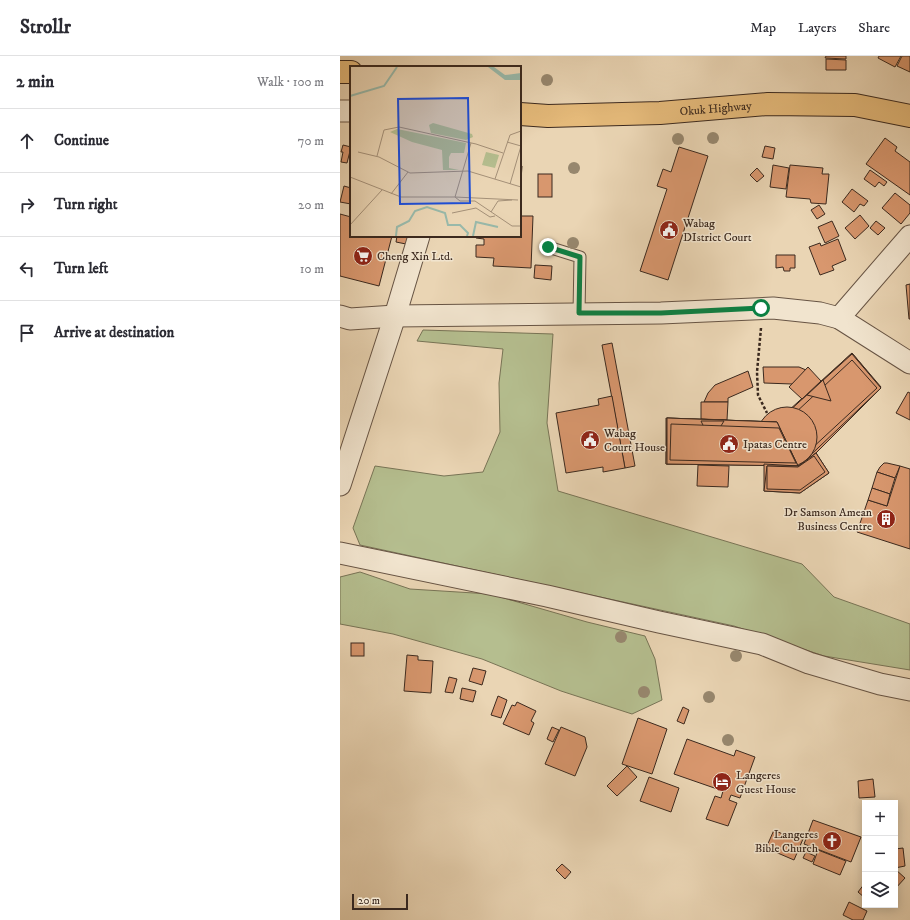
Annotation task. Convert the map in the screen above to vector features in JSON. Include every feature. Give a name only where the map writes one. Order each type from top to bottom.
[{"type":"main road","name":"Okuk Highway","points":[[521,114],[548,116],[660,113],[768,104],[855,105],[910,116]]},
{"type":"street","points":[[839,318],[910,236]]},
{"type":"street","points":[[340,485],[395,316],[419,237]]},
{"type":"street","points":[[340,316],[350,319],[395,316],[661,313],[773,308],[820,313],[839,318],[910,363]]},
{"type":"street","points":[[340,553],[547,596],[762,644],[809,663],[880,684],[910,690]]},
{"type":"lane","points":[[548,247],[580,257],[579,313]]},
{"type":"path","points":[[761,328],[757,372],[758,395],[768,413]]},
{"type":"green space","points":[[423,330],[553,334],[547,423],[558,491],[802,564],[834,597],[910,624],[910,670],[824,656],[734,626],[360,545],[353,528],[375,466],[444,476],[483,472],[500,432],[499,383],[503,349],[417,341]]},
{"type":"green space","points":[[360,572],[410,589],[490,594],[587,622],[645,636],[655,659],[662,700],[632,714],[561,691],[482,659],[393,634],[340,624],[340,577]]},
{"type":"building","points":[[826,56],[846,56],[846,59],[825,58]]},
{"type":"building","points":[[879,56],[901,56],[895,67],[878,58]]},
{"type":"building","points":[[902,56],[910,56],[910,72],[897,66]]},
{"type":"building","points":[[826,59],[846,60],[846,70],[826,70]]},
{"type":"building","points":[[885,138],[897,147],[895,151],[910,162],[910,195],[866,164]]},
{"type":"building","points":[[343,145],[350,147],[347,163],[341,162],[343,152],[341,152]]},
{"type":"building","points":[[765,146],[775,148],[773,159],[762,157]]},
{"type":"building","name":"Wabag DIstrict Court","points":[[679,147],[708,156],[668,280],[640,271],[667,189],[657,186],[663,169],[671,172]]},
{"type":"building","points":[[773,165],[789,168],[786,189],[770,187]]},
{"type":"building","points":[[790,165],[823,168],[822,174],[829,174],[826,204],[811,203],[810,199],[786,197]]},
{"type":"building","points":[[757,168],[764,176],[757,182],[750,175]]},
{"type":"building","points":[[870,170],[887,182],[884,186],[879,182],[875,187],[864,179]]},
{"type":"building","points":[[538,174],[552,174],[552,197],[538,197]]},
{"type":"building","points":[[344,186],[350,188],[350,204],[340,202]]},
{"type":"building","points":[[852,189],[868,201],[864,206],[860,204],[854,212],[842,202]]},
{"type":"building","points":[[895,193],[910,205],[910,213],[901,224],[882,208]]},
{"type":"building","points":[[819,205],[825,214],[817,219],[811,210]]},
{"type":"building","name":"Cheng Xin Ltd.","points":[[340,214],[350,217],[350,237],[392,237],[379,286],[340,276]]},
{"type":"building","points":[[860,215],[869,226],[855,239],[845,228]]},
{"type":"building","points":[[521,216],[533,216],[531,268],[493,266],[494,258],[476,257],[476,245],[484,245],[484,239],[476,238],[521,237]]},
{"type":"building","points":[[832,221],[839,236],[825,243],[818,227]]},
{"type":"building","points":[[876,221],[885,228],[878,235],[870,228]]},
{"type":"building","points":[[397,237],[408,237],[406,244],[396,242]]},
{"type":"building","points":[[838,239],[846,260],[832,266],[834,270],[820,275],[809,247],[820,243],[821,246]]},
{"type":"building","points":[[776,255],[795,255],[795,268],[790,268],[790,271],[784,271],[783,267],[776,268]]},
{"type":"building","points":[[535,265],[552,266],[551,280],[534,278]]},
{"type":"building","points":[[910,284],[910,319],[909,319],[906,285]]},
{"type":"building","points":[[612,343],[635,466],[625,468],[602,345]]},
{"type":"building","name":"Ipatas Centre","points":[[852,353],[881,387],[798,466],[777,421]]},
{"type":"building","name":"Ipatas Centre","points":[[852,353],[881,388],[816,453],[798,467],[778,422]]},
{"type":"building","name":"Ipatas Centre","points":[[852,354],[881,388],[798,467],[777,422]]},
{"type":"building","name":"Ipatas Centre","points":[[852,360],[877,388],[796,463],[779,428]]},
{"type":"building","points":[[763,367],[799,367],[806,370],[792,384],[764,383]]},
{"type":"building","points":[[808,367],[821,381],[802,399],[789,387]]},
{"type":"building","points":[[748,371],[753,387],[728,398],[728,402],[704,402],[708,393],[715,385]]},
{"type":"building","points":[[823,380],[831,401],[807,395]]},
{"type":"building","points":[[908,392],[910,393],[910,420],[896,413]]},
{"type":"building","name":"Wabag Court House","points":[[612,396],[625,468],[603,472],[603,467],[566,473],[556,413],[599,405],[598,399]]},
{"type":"building","points":[[701,402],[728,402],[727,420],[701,419]]},
{"type":"building","points":[[787,407],[804,412],[812,420],[817,437],[812,454],[804,462],[787,467],[770,462],[762,454],[757,437],[762,420],[770,412]]},
{"type":"building","name":"Ipatas Centre","points":[[666,418],[776,422],[797,466],[763,464],[666,464]]},
{"type":"building","name":"Ipatas Centre","points":[[667,418],[777,422],[798,466],[666,464]]},
{"type":"building","name":"Ipatas Centre","points":[[667,418],[777,422],[798,466],[667,464]]},
{"type":"building","points":[[701,421],[724,421],[711,442]]},
{"type":"building","name":"Ipatas Centre","points":[[671,424],[779,428],[796,463],[670,460]]},
{"type":"building","points":[[816,453],[829,473],[800,493],[764,491],[764,464],[798,466]]},
{"type":"building","points":[[816,453],[829,473],[800,493],[764,491],[767,466],[799,466]]},
{"type":"building","points":[[814,456],[825,472],[800,490],[767,489],[767,466],[798,467]]},
{"type":"building","points":[[884,463],[900,466],[895,478],[877,472]]},
{"type":"building","points":[[698,465],[729,466],[728,487],[697,486]]},
{"type":"building","name":"Dr Samson Amean Business Centre","points":[[900,466],[910,469],[910,549],[857,532],[868,500],[887,506]]},
{"type":"building","points":[[877,472],[895,478],[890,494],[872,488]]},
{"type":"building","points":[[872,488],[890,494],[887,506],[868,500]]},
{"type":"building","points":[[351,643],[364,643],[364,656],[351,656]]},
{"type":"building","points":[[407,655],[418,656],[418,660],[433,661],[431,693],[404,691]]},
{"type":"building","points":[[473,668],[486,671],[482,685],[469,681]]},
{"type":"building","points":[[449,677],[457,679],[453,693],[445,692]]},
{"type":"building","points":[[462,688],[476,691],[473,702],[460,699]]},
{"type":"building","points":[[498,696],[507,700],[501,718],[491,715]]},
{"type":"building","points":[[517,702],[536,711],[531,721],[534,723],[529,735],[503,724],[512,705],[515,706]]},
{"type":"building","points":[[683,707],[689,710],[684,724],[677,721]]},
{"type":"building","points":[[638,718],[667,729],[652,774],[622,764]]},
{"type":"building","points":[[552,727],[559,730],[553,742],[547,739]]},
{"type":"building","points":[[561,727],[585,737],[587,747],[575,776],[545,764]]},
{"type":"building","name":"Langeres Guest House","points":[[687,739],[734,756],[736,750],[755,757],[740,798],[731,795],[729,800],[737,803],[728,826],[706,819],[715,796],[721,798],[723,791],[674,774]]},
{"type":"building","points":[[627,766],[637,777],[617,796],[607,786]]},
{"type":"building","points":[[649,777],[679,788],[671,812],[640,801]]},
{"type":"building","points":[[873,779],[875,797],[859,798],[858,781]]},
{"type":"building","name":"Langeres Bible Church","points":[[813,820],[861,837],[851,862],[804,844]]},
{"type":"building","points":[[774,830],[789,837],[790,834],[803,839],[794,860],[766,848]]},
{"type":"building","points":[[903,848],[905,866],[898,867],[898,849]]},
{"type":"building","points":[[818,850],[846,861],[840,875],[813,864]]},
{"type":"building","points":[[806,852],[815,856],[812,862],[803,858]]},
{"type":"building","points":[[562,864],[571,872],[565,879],[556,870]]},
{"type":"building","points":[[898,872],[905,878],[898,886]]},
{"type":"building","points":[[862,887],[862,895],[858,892]]},
{"type":"building","points":[[849,902],[867,911],[863,920],[853,920],[843,915]]},
{"type":"place","name":"Wabag DIstrict Court","points":[[669,230]]},
{"type":"place","name":"Cheng Xin Ltd.","points":[[363,256]]},
{"type":"place","name":"Wabag Court House","points":[[590,440]]},
{"type":"place","name":"Ipatas Centre","points":[[729,444]]},
{"type":"place","name":"Dr Samson Amean Business Centre","points":[[886,519]]},
{"type":"place","name":"Langeres Guest House","points":[[722,782]]},
{"type":"place","name":"Langeres Bible Church","points":[[832,841]]},
{"type":"route","points":[[548,247],[580,257],[579,313],[661,313],[761,308]]}]
